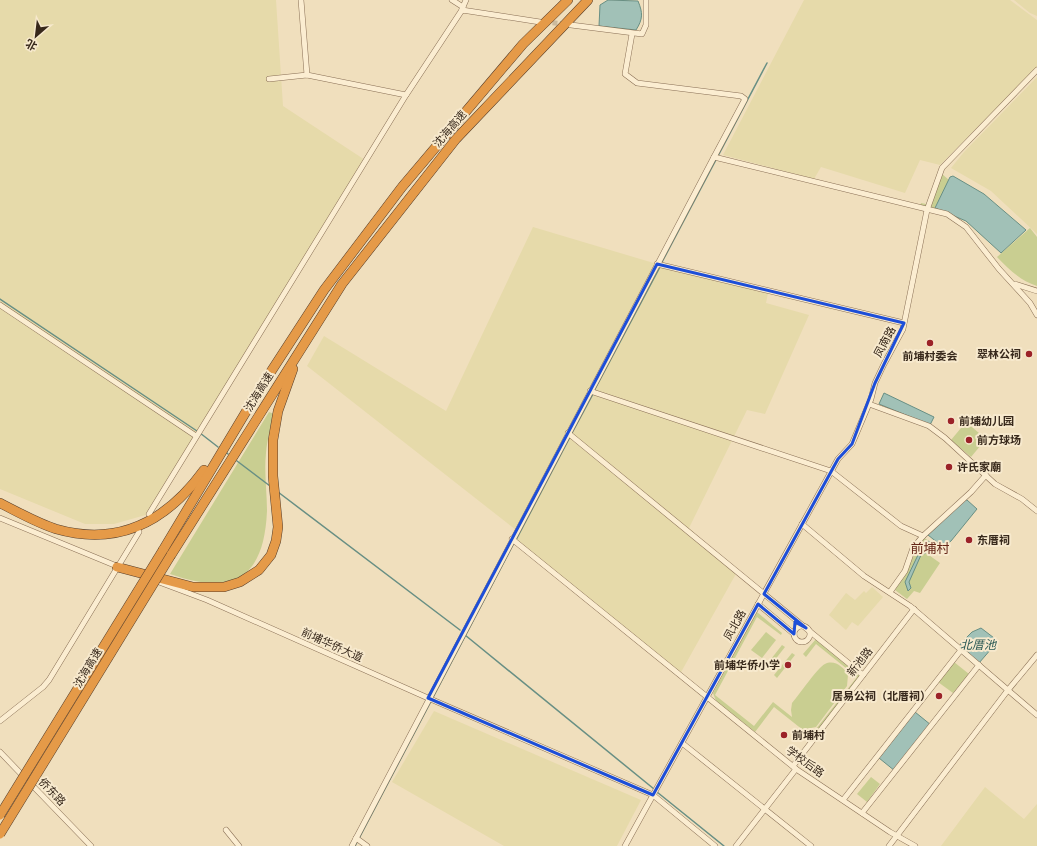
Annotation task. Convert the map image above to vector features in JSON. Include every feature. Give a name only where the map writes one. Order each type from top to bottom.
[{"type":"highway","name":"沈海高速","points":[[0,815],[239,422],[324,290],[402,187],[523,44],[568,0]]},
{"type":"highway","name":"沈海高速","points":[[0,834],[171,555],[342,284],[456,139],[588,0]]},
{"type":"highway","points":[[117,567],[193,587],[224,587],[240,582],[259,570],[271,555],[278,527],[273,476],[273,440],[278,411],[303,346]]},
{"type":"highway","points":[[0,503],[55,528],[78,534],[108,535],[135,527],[163,514],[191,488],[239,422]]},
{"type":"street","points":[[301,0],[307,75]]},
{"type":"street","points":[[452,0],[462,8],[540,22]]},
{"type":"street","points":[[149,514],[197,433],[466,0]]},
{"type":"street","points":[[571,25],[632,34],[642,34],[646,25],[646,0]]},
{"type":"street","points":[[352,846],[357,840],[716,157],[745,99],[741,96],[637,83],[625,74],[632,34]]},
{"type":"street","name":"凤南路","points":[[831,471],[838,458],[852,444],[869,404],[875,383],[903,329],[926,210],[942,168],[1037,70]]},
{"type":"street","points":[[269,79],[307,75],[406,95]]},
{"type":"street","points":[[716,157],[947,214],[966,227],[1036,310]]},
{"type":"street","points":[[659,265],[904,323]]},
{"type":"street","points":[[1010,281],[1019,287],[1037,291]]},
{"type":"street","points":[[0,305],[197,433]]},
{"type":"street","points":[[592,392],[831,471],[901,526],[923,536]]},
{"type":"street","points":[[869,404],[929,426],[945,438],[996,484],[1037,511]]},
{"type":"street","points":[[570,435],[863,675]]},
{"type":"street","name":"凤北路","points":[[625,846],[831,471]]},
{"type":"street","points":[[890,592],[905,571],[913,548],[923,536],[971,492],[986,475]]},
{"type":"street","name":"前埔华侨大道","points":[[0,518],[117,567],[207,600],[430,699],[655,792],[715,846]]},
{"type":"street","points":[[802,524],[864,576],[914,609],[1037,715]]},
{"type":"street","points":[[0,721],[43,687],[49,680],[138,532]]},
{"type":"street","name":"学校后路","points":[[514,541],[708,696],[794,768],[897,836],[915,846]]},
{"type":"street","points":[[758,604],[794,634],[798,641],[805,641],[809,635],[806,628]]},
{"type":"street","name":"新池路","points":[[736,846],[914,609]]},
{"type":"street","points":[[794,634],[799,627],[806,628]]},
{"type":"street","points":[[843,800],[961,650]]},
{"type":"street","points":[[889,846],[1008,690],[1037,655]]},
{"type":"street","points":[[862,813],[979,665]]},
{"type":"street","points":[[682,743],[810,846]]},
{"type":"street","name":"侨东路","points":[[0,752],[91,846]]},
{"type":"street","points":[[226,830],[239,846]]},
{"type":"street","points":[[357,840],[367,846]]},
{"type":"highlighted area","points":[[657,264],[904,323],[875,383],[852,444],[838,459],[764,594],[806,628],[795,622],[794,634],[758,604],[653,795],[428,698]]},
{"type":"shaded area","points":[[0,0],[276,0],[283,106],[365,160],[149,514],[114,524],[85,524],[0,489]]},
{"type":"shaded area","points":[[804,0],[1010,0],[1037,20],[1037,67],[940,165],[920,160],[905,193],[821,167],[814,179],[723,155]]},
{"type":"shaded area","points":[[1014,0],[1037,0],[1037,16],[1030,13]]},
{"type":"shaded area","points":[[1037,77],[1037,234],[991,191],[951,168],[964,152]]},
{"type":"shaded area","points":[[533,227],[657,264],[768,293],[766,303],[809,315],[765,414],[747,410],[689,528],[737,572],[680,674],[512,539],[516,530],[307,366],[324,336],[446,411]]},
{"type":"shaded area","points":[[872,587],[883,597],[858,626],[852,622],[846,630],[829,615],[846,593],[855,600],[864,591],[866,593]]},
{"type":"shaded area","points":[[434,711],[641,800],[617,846],[504,846],[392,782]]},
{"type":"shaded area","points":[[985,787],[1024,819],[1037,804],[1037,846],[941,846]]},
{"type":"green space","points":[[942,174],[949,180],[934,210],[920,208],[921,203],[931,205]]},
{"type":"green space","points":[[1030,228],[1037,237],[1037,286],[1020,278],[997,257]]},
{"type":"green space","points":[[269,412],[274,414],[268,438],[265,460],[267,511],[265,534],[259,553],[252,567],[241,576],[228,582],[211,583],[170,574]]},
{"type":"green space","name":"前方球场","points":[[966,422],[986,439],[971,457],[951,440]]},
{"type":"green space","points":[[923,537],[933,544],[926,553],[940,563],[920,593],[914,591],[907,599],[895,590],[904,576]]},
{"type":"green space","points":[[757,612],[782,633],[781,635],[757,617],[715,695],[754,726],[773,702],[792,717],[792,703],[813,676],[825,664],[832,662],[835,663],[844,669],[848,675],[847,686],[816,727],[806,729],[812,734],[857,677],[816,644],[806,657],[803,654],[816,639],[861,676],[813,738],[774,707],[755,732],[716,701],[713,693]]},
{"type":"green space","points":[[766,632],[776,640],[762,658],[751,650]]},
{"type":"green space","points":[[782,645],[785,647],[767,670],[764,668]]},
{"type":"green space","points":[[792,653],[795,655],[777,678],[774,675]]},
{"type":"green space","points":[[954,662],[969,674],[953,693],[938,682]]},
{"type":"green space","points":[[871,777],[880,784],[867,802],[857,794]]},
{"type":"water","points":[[608,0],[638,1],[642,16],[636,30],[599,26],[600,5]]},
{"type":"water","points":[[953,176],[984,194],[1026,230],[1001,253],[966,221],[935,208],[950,177]]},
{"type":"water","points":[[884,393],[934,417],[930,425],[879,404]]},
{"type":"water","points":[[964,500],[967,500],[977,509],[951,541],[943,547],[928,535]]},
{"type":"water","points":[[928,541],[933,544],[926,553],[921,555],[909,582],[911,588],[908,591],[905,582],[918,555]]},
{"type":"water","name":"北厝池","points":[[981,628],[998,641],[979,663],[960,644],[972,632]]},
{"type":"water","points":[[915,712],[931,725],[895,771],[879,758]]},
{"type":"waterway","points":[[661,264],[767,63]]},
{"type":"waterway","points":[[594,391],[660,267]]},
{"type":"waterway","points":[[0,299],[197,431]]},
{"type":"waterway","points":[[572,433],[593,394]]},
{"type":"waterway","points":[[200,433],[218,447]]},
{"type":"waterway","points":[[516,540],[570,437]]},
{"type":"waterway","points":[[237,461],[270,486]]},
{"type":"waterway","points":[[278,492],[460,630]]},
{"type":"waterway","points":[[355,846],[514,543]]},
{"type":"waterway","points":[[465,635],[654,789]]},
{"type":"waterway","points":[[657,792],[724,846]]},
{"type":"tunnel","points":[[545,22],[565,24]]},
{"type":"place","name":"前埔村委会","points":[[930,343]]},
{"type":"place","name":"翠林公祠","points":[[1029,354]]},
{"type":"place","name":"前埔幼儿园","points":[[951,421]]},
{"type":"place","name":"前方球场","points":[[969,440]]},
{"type":"place","name":"许氏家廟","points":[[949,467]]},
{"type":"place","name":"东厝祠","points":[[969,540]]},
{"type":"place","name":"前埔华侨小学","points":[[788,665]]},
{"type":"place","name":"居易公祠（北厝祠）","points":[[939,696]]},
{"type":"place","name":"前埔村","points":[[784,735]]},
{"type":"district","name":"前埔村","points":[[930,548]]}]
